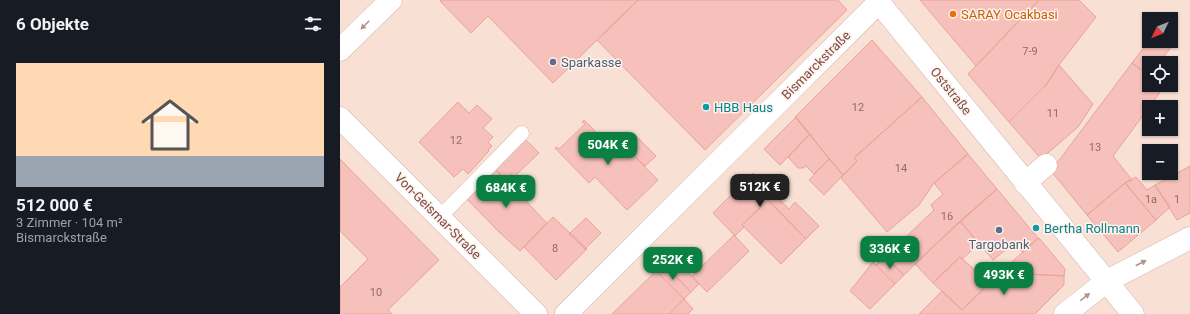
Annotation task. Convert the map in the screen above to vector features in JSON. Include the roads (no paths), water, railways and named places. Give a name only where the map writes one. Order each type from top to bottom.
[{"type":"street","points":[[340,50],[391,0]]},
{"type":"street","name":"Bismarckstraße","points":[[566,314],[804,78],[878,1]]},
{"type":"street","name":"Oststraße","points":[[878,1],[1133,314]]},
{"type":"street","name":"Von-Geismar-Straße","points":[[340,118],[536,314]]},
{"type":"street","points":[[1025,183],[1046,165]]},
{"type":"street","points":[[1065,314],[1107,281],[1190,238]]},
{"type":"lane","points":[[440,217],[522,133]]},
{"type":"place","name":"SARAY Ocakbasi","points":[[953,14]]},
{"type":"place","name":"Sparkasse","points":[[553,62]]},
{"type":"place","name":"HBB Haus","points":[[706,107]]},
{"type":"place","name":"Bertha Rollmann","points":[[1036,228]]},
{"type":"place","name":"Targobank","points":[[999,230]]}]
